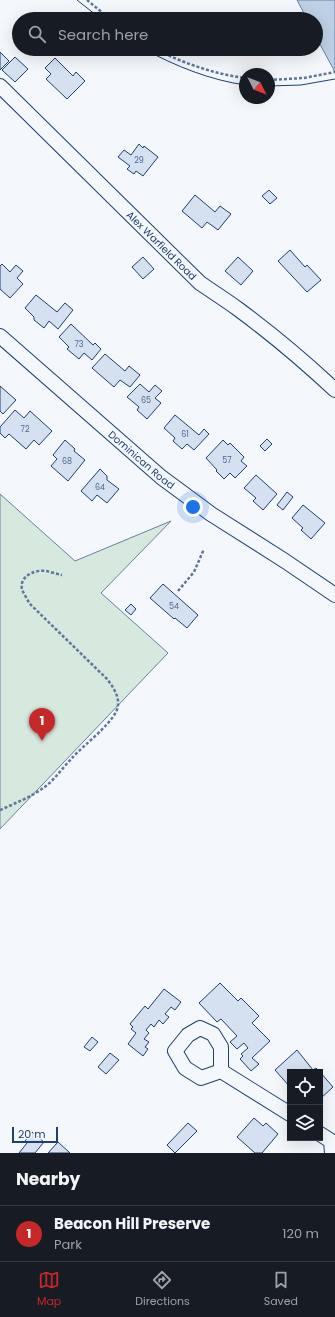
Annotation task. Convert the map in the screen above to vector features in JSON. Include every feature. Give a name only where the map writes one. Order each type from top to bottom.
[{"type":"street","name":"Alex Warfield Road","points":[[0,86],[200,283],[259,326],[312,368],[335,390]]},
{"type":"street","name":"Dominican Road","points":[[0,336],[161,477],[211,514],[335,595]]},
{"type":"street","points":[[221,1071],[287,1112]]},
{"type":"path","points":[[87,0],[102,12]]},
{"type":"path","points":[[169,56],[198,67],[239,77]]},
{"type":"path","points":[[275,80],[304,78],[335,72]]},
{"type":"path","points":[[178,591],[194,572],[204,549]]},
{"type":"path","points":[[0,810],[18,802],[46,786],[100,731],[116,712],[118,700],[115,689],[107,679],[29,603],[22,588],[22,582],[25,577],[36,571],[45,571],[62,575]]},
{"type":"shaded area","points":[[0,494],[75,561],[171,521],[101,593],[168,653],[0,829]]},
{"type":"water","points":[[297,0],[335,0],[335,72],[323,50],[323,12],[303,12]]},
{"type":"building","points":[[0,52],[9,61],[0,70]]},
{"type":"building","points":[[15,57],[28,69],[15,82],[2,70]]},
{"type":"building","points":[[55,58],[73,76],[76,72],[85,81],[67,99],[46,79],[51,74],[45,68]]},
{"type":"building","points":[[139,144],[158,157],[143,176],[136,171],[134,174],[127,169],[130,166],[118,157],[124,150],[131,155]]},
{"type":"building","points":[[269,190],[277,198],[270,204],[262,196]]},
{"type":"building","points":[[195,195],[215,212],[220,206],[231,214],[218,230],[207,222],[202,228],[182,211]]},
{"type":"building","points":[[290,250],[305,267],[307,265],[321,280],[307,292],[278,261]]},
{"type":"building","points":[[143,257],[154,269],[143,279],[132,267]]},
{"type":"building","points":[[238,257],[253,271],[241,285],[225,271]]},
{"type":"building","points":[[2,264],[10,272],[16,265],[23,271],[17,278],[23,284],[10,298],[0,289],[0,266]]},
{"type":"building","points":[[36,295],[57,312],[65,303],[73,310],[58,329],[49,321],[44,328],[34,320],[34,317],[25,308]]},
{"type":"building","points":[[71,324],[93,345],[95,343],[101,349],[92,360],[84,353],[79,359],[67,349],[69,347],[59,337]]},
{"type":"building","points":[[105,354],[125,371],[129,366],[140,375],[130,387],[120,380],[114,387],[92,368]]},
{"type":"building","points":[[140,384],[149,392],[155,385],[162,391],[155,398],[161,403],[147,419],[137,410],[139,407],[127,397]]},
{"type":"building","points":[[0,386],[16,400],[3,414],[0,411]]},
{"type":"building","points":[[15,410],[24,418],[30,411],[52,431],[39,445],[34,440],[26,449],[9,434],[5,438],[0,433],[0,427]]},
{"type":"building","points":[[175,415],[199,435],[204,429],[209,434],[194,450],[187,444],[182,449],[173,441],[175,438],[164,428]]},
{"type":"building","points":[[267,439],[272,444],[265,451],[260,446]]},
{"type":"building","points":[[65,440],[75,449],[74,451],[85,460],[68,481],[51,466],[57,459],[53,455]]},
{"type":"building","points":[[223,440],[228,445],[230,443],[244,457],[241,461],[247,466],[235,478],[230,473],[224,479],[206,458]]},
{"type":"building","points":[[100,469],[107,476],[107,480],[119,489],[107,503],[97,495],[92,501],[81,491]]},
{"type":"building","points":[[256,475],[277,494],[263,510],[253,501],[256,498],[244,488]]},
{"type":"building","points":[[287,492],[293,497],[283,510],[277,505]]},
{"type":"building","points":[[303,505],[325,523],[311,539],[301,530],[303,528],[292,518]]},
{"type":"building","points":[[163,584],[198,615],[187,628],[150,598]]},
{"type":"building","points":[[131,604],[136,609],[131,615],[125,610]]},
{"type":"building","points":[[220,983],[238,1001],[241,998],[259,1016],[252,1023],[270,1041],[252,1058],[259,1064],[251,1071],[240,1059],[243,1056],[241,1054],[248,1048],[244,1043],[237,1049],[230,1042],[237,1036],[221,1019],[217,1022],[199,1003]]},
{"type":"building","points":[[164,989],[181,1002],[175,1010],[171,1007],[165,1014],[169,1017],[163,1024],[159,1020],[154,1027],[151,1024],[146,1030],[149,1033],[144,1039],[149,1042],[145,1047],[148,1049],[143,1056],[128,1044],[136,1033],[131,1029],[133,1027],[130,1024],[145,1006],[148,1009]]},
{"type":"building","points":[[92,1037],[98,1042],[90,1051],[84,1047]]},
{"type":"building","points":[[297,1050],[312,1069],[287,1069],[287,1084],[275,1070]]},
{"type":"building","points":[[110,1053],[119,1060],[106,1074],[98,1067]]},
{"type":"building","points":[[323,1075],[333,1087],[323,1096]]},
{"type":"building","points":[[254,1118],[263,1126],[266,1123],[278,1134],[262,1153],[255,1153],[237,1137]]},
{"type":"building","points":[[188,1123],[197,1131],[175,1153],[167,1145]]},
{"type":"building","points":[[32,1132],[44,1142],[35,1153],[19,1153],[27,1143],[25,1141]]},
{"type":"building","points":[[58,1142],[70,1153],[48,1153]]},
{"type":"tram line","points":[[77,0],[92,12]]},
{"type":"tram line","points":[[158,56],[193,72],[239,84]]},
{"type":"tram line","points":[[275,86],[301,85],[335,79]]},
{"type":"place","name":"Beacon Hill Preserve","points":[[42,741]]}]
